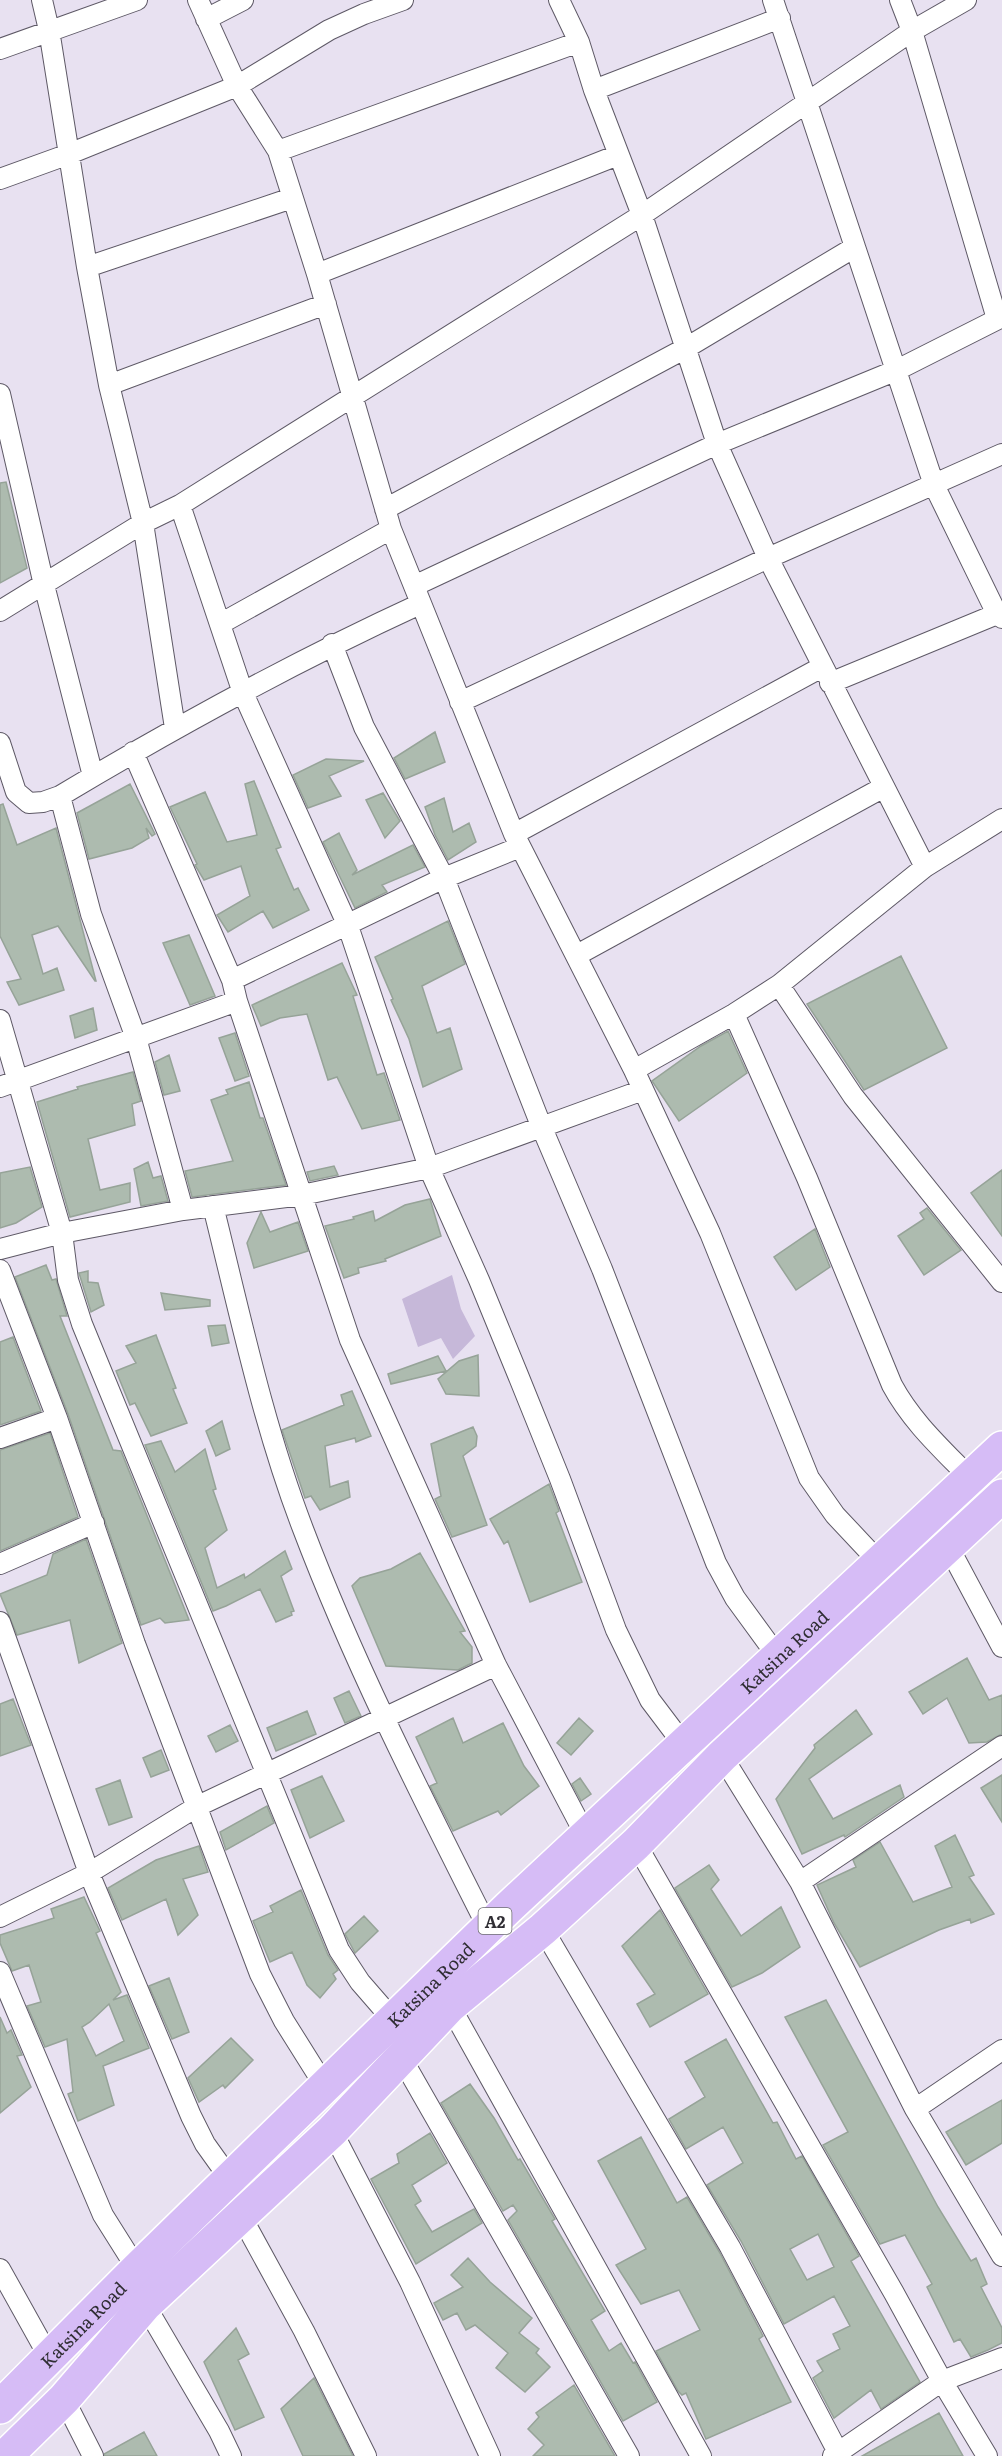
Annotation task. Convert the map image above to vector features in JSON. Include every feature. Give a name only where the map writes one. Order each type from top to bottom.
[{"type":"highway","name":"Katsina Road","points":[[0,2407],[305,2104],[326,2088],[488,1928],[1002,1448]]},
{"type":"highway","name":"Katsina Road","points":[[6,2456],[64,2399],[145,2305],[332,2131],[450,2006],[543,1929],[636,1844],[722,1756],[1002,1496]]},
{"type":"street","points":[[42,0],[109,385],[143,523],[175,728]]},
{"type":"street","points":[[0,49],[137,0]]},
{"type":"street","points":[[198,0],[237,86],[278,152],[326,304],[388,519],[517,841],[634,1070],[710,1233],[809,1478],[836,1515],[880,1563]]},
{"type":"street","points":[[206,19],[243,0]]},
{"type":"street","points":[[0,179],[69,154],[237,86],[329,30],[403,0]]},
{"type":"street","points":[[0,743],[3,766],[16,792],[29,803],[43,802],[60,796],[175,728],[243,693],[417,595],[717,444],[897,370],[1000,318],[912,31],[900,0]]},
{"type":"street","points":[[0,611],[143,523],[180,505],[642,215],[912,31],[966,0]]},
{"type":"street","points":[[562,1],[642,215],[717,444],[768,558],[925,867]]},
{"type":"street","points":[[232,980],[348,926],[517,841],[826,675],[1000,616],[934,484],[777,9],[594,90]]},
{"type":"street","points":[[278,152],[579,42]]},
{"type":"street","points":[[317,274],[618,155]]},
{"type":"street","points":[[87,267],[292,198]]},
{"type":"street","points":[[220,624],[388,519],[855,248]]},
{"type":"street","points":[[109,385],[326,304]]},
{"type":"street","points":[[0,394],[44,585],[93,776]]},
{"type":"street","points":[[460,702],[768,558],[1002,454]]},
{"type":"street","points":[[180,505],[243,693],[348,926],[429,1168],[518,1375],[630,1663],[650,1700],[684,1744]]},
{"type":"street","points":[[332,644],[364,727],[444,878],[542,1128],[602,1269],[716,1563],[735,1598],[778,1657]]},
{"type":"street","points":[[134,752],[232,980],[237,1002],[350,1340],[496,1665],[586,1836]]},
{"type":"street","points":[[577,955],[884,787]]},
{"type":"street","points":[[60,796],[91,914],[136,1038],[183,1210]]},
{"type":"street","points":[[634,1070],[734,1014],[779,985],[925,867],[1002,819]]},
{"type":"street","points":[[779,985],[853,1096],[1002,1282]]},
{"type":"street","points":[[0,1087],[237,1002]]},
{"type":"street","points":[[734,1014],[807,1178],[892,1385],[904,1408],[918,1426],[970,1478]]},
{"type":"street","points":[[0,1020],[20,1081],[62,1233],[68,1280],[82,1324],[339,1950],[360,1982],[393,2020]]},
{"type":"street","points":[[0,1249],[62,1233],[183,1210],[302,1195],[429,1168],[643,1090]]},
{"type":"street","points":[[213,1206],[272,1439],[303,1529],[383,1720],[488,1928]]},
{"type":"street","points":[[0,1270],[57,1418],[135,1644],[260,1974],[284,2021],[326,2088]]},
{"type":"street","points":[[0,1438],[57,1418]]},
{"type":"street","points":[[0,1564],[94,1523]]},
{"type":"street","points":[[948,1546],[1002,1647]]},
{"type":"street","points":[[0,1622],[89,1873],[191,2116],[205,2144],[230,2179]]},
{"type":"street","points":[[0,1917],[89,1873],[198,1806],[496,1665]]},
{"type":"street","points":[[800,1882],[1002,1746]]},
{"type":"street","points":[[722,1756],[800,1882],[915,2109],[1002,2256]]},
{"type":"street","points":[[636,1844],[987,2456]]},
{"type":"street","points":[[543,1929],[730,2247],[837,2455],[942,2381],[1002,2358]]},
{"type":"street","points":[[0,1972],[103,2215],[137,2269]]},
{"type":"street","points":[[450,2006],[701,2456]]},
{"type":"street","points":[[915,2109],[1002,2050]]},
{"type":"street","points":[[402,2059],[629,2456]]},
{"type":"street","points":[[332,2131],[410,2282],[490,2456]]},
{"type":"street","points":[[241,2217],[304,2331],[366,2456]]},
{"type":"street","points":[[0,2269],[50,2357]]},
{"type":"street","points":[[145,2305],[219,2431],[231,2456]]},
{"type":"street","points":[[64,2399],[93,2456]]},
{"type":"shaded area","points":[[452,1275],[461,1309],[475,1336],[453,1359],[441,1338],[418,1347],[402,1299]]},
{"type":"building","points":[[6,482],[27,568],[0,583],[0,483]]},
{"type":"building","points":[[435,732],[445,762],[405,779],[394,758]]},
{"type":"building","points":[[326,759],[364,761],[329,776],[341,796],[308,808],[293,775]]},
{"type":"building","points":[[254,781],[281,847],[276,849],[294,890],[298,888],[309,910],[273,928],[263,911],[228,932],[217,915],[250,896],[241,866],[204,880],[195,865],[197,864],[170,807],[205,792],[227,842],[257,835],[245,784]]},
{"type":"building","points":[[130,784],[155,834],[152,836],[146,828],[149,838],[132,848],[89,859],[77,813]]},
{"type":"building","points":[[383,793],[400,821],[385,838],[366,800]]},
{"type":"building","points":[[444,798],[453,832],[469,823],[476,842],[448,860],[435,835],[425,807]]},
{"type":"building","points":[[3,804],[17,845],[56,828],[96,981],[58,926],[32,935],[43,974],[57,968],[64,990],[19,1005],[7,982],[21,979],[0,936],[0,805]]},
{"type":"building","points":[[339,833],[357,870],[352,875],[413,845],[425,867],[382,885],[387,892],[355,908],[323,842]]},
{"type":"building","points":[[448,921],[465,964],[422,986],[437,1033],[450,1028],[462,1069],[423,1087],[409,1039],[375,957]]},
{"type":"building","points":[[189,935],[215,996],[190,1005],[163,943]]},
{"type":"building","points":[[901,956],[947,1048],[864,1090],[807,1004]]},
{"type":"building","points":[[342,963],[357,995],[353,996],[377,1075],[384,1073],[400,1120],[362,1129],[337,1077],[328,1080],[307,1014],[280,1018],[261,1026],[252,1005]]},
{"type":"building","points":[[93,1008],[97,1030],[75,1038],[70,1016]]},
{"type":"building","points":[[728,1031],[747,1073],[679,1121],[652,1081],[701,1046]]},
{"type":"building","points":[[235,1033],[249,1076],[235,1081],[219,1038]]},
{"type":"building","points":[[169,1055],[180,1091],[164,1095],[155,1062]]},
{"type":"building","points":[[133,1072],[141,1101],[132,1104],[135,1125],[88,1139],[100,1190],[130,1183],[130,1202],[70,1217],[37,1102],[78,1089],[77,1087]]},
{"type":"building","points":[[249,1082],[260,1118],[263,1118],[286,1185],[192,1197],[185,1171],[233,1161],[211,1100],[228,1094],[226,1090]]},
{"type":"building","points":[[148,1162],[153,1178],[161,1176],[168,1201],[141,1206],[134,1169]]},
{"type":"building","points":[[334,1166],[338,1175],[310,1181],[307,1172]]},
{"type":"building","points":[[30,1167],[42,1207],[16,1223],[0,1228],[0,1173]]},
{"type":"building","points":[[1002,1170],[1002,1236],[971,1193]]},
{"type":"building","points":[[430,1199],[441,1236],[385,1259],[386,1261],[358,1268],[359,1273],[344,1278],[325,1226],[354,1219],[353,1217],[373,1211],[375,1221],[405,1205]]},
{"type":"building","points":[[927,1208],[961,1250],[924,1275],[898,1236],[924,1219],[920,1213]]},
{"type":"building","points":[[261,1212],[270,1232],[298,1222],[308,1251],[254,1268],[247,1243]]},
{"type":"building","points":[[815,1229],[830,1267],[796,1290],[774,1257]]},
{"type":"building","points":[[46,1265],[52,1280],[56,1279],[67,1316],[60,1316],[113,1450],[121,1451],[189,1620],[165,1623],[160,1618],[141,1625],[68,1414],[15,1277]]},
{"type":"building","points":[[88,1271],[88,1282],[98,1283],[104,1305],[91,1312],[79,1273]]},
{"type":"building","points":[[161,1293],[210,1300],[210,1306],[165,1310]]},
{"type":"building","points":[[225,1325],[229,1343],[212,1346],[208,1326]]},
{"type":"building","points":[[156,1335],[176,1388],[173,1389],[187,1423],[151,1436],[135,1403],[130,1405],[116,1371],[136,1363],[126,1346]]},
{"type":"building","points":[[13,1337],[41,1411],[0,1425],[0,1342]]},
{"type":"building","points":[[478,1355],[479,1396],[446,1394],[438,1379],[459,1361]]},
{"type":"building","points":[[438,1356],[446,1371],[391,1384],[388,1374]]},
{"type":"building","points":[[352,1391],[371,1436],[356,1442],[355,1438],[325,1446],[330,1487],[348,1481],[350,1497],[320,1510],[311,1496],[305,1498],[282,1430],[344,1405],[341,1395]]},
{"type":"building","points":[[222,1421],[230,1449],[216,1456],[206,1431]]},
{"type":"building","points":[[473,1427],[477,1436],[476,1446],[463,1456],[487,1525],[452,1537],[435,1499],[441,1496],[431,1444]]},
{"type":"building","points":[[50,1433],[78,1517],[0,1551],[0,1450]]},
{"type":"building","points":[[161,1441],[175,1472],[205,1449],[216,1489],[213,1490],[227,1530],[205,1548],[217,1588],[244,1574],[245,1578],[285,1551],[292,1569],[281,1576],[294,1611],[291,1612],[292,1615],[276,1622],[260,1589],[213,1611],[145,1445]]},
{"type":"building","points":[[549,1484],[559,1511],[556,1513],[582,1582],[530,1602],[508,1541],[504,1544],[490,1519]]},
{"type":"building","points":[[86,1539],[122,1643],[79,1663],[70,1620],[17,1635],[0,1594],[47,1575],[53,1554]]},
{"type":"building","points":[[420,1553],[465,1631],[460,1632],[472,1647],[472,1663],[458,1670],[386,1666],[352,1586],[360,1578],[391,1569]]},
{"type":"building","points":[[967,1658],[989,1700],[1002,1695],[1002,1734],[987,1742],[969,1743],[947,1698],[923,1714],[909,1692]]},
{"type":"building","points":[[349,1691],[361,1716],[345,1723],[334,1698]]},
{"type":"building","points":[[13,1699],[31,1745],[0,1756],[0,1704]]},
{"type":"building","points":[[856,1710],[872,1734],[809,1779],[833,1819],[900,1785],[904,1797],[845,1837],[844,1835],[802,1854],[776,1799],[815,1748],[814,1745]]},
{"type":"building","points":[[307,1711],[316,1734],[276,1751],[267,1728]]},
{"type":"building","points":[[453,1718],[463,1743],[503,1723],[524,1766],[539,1786],[501,1815],[498,1811],[453,1831],[430,1786],[437,1783],[416,1737]]},
{"type":"building","points":[[579,1718],[593,1731],[571,1755],[557,1743]]},
{"type":"building","points":[[230,1725],[238,1741],[216,1752],[208,1736]]},
{"type":"building","points":[[161,1750],[169,1770],[151,1777],[143,1758]]},
{"type":"building","points":[[1002,1775],[1002,1822],[981,1788]]},
{"type":"building","points":[[322,1776],[344,1821],[310,1838],[291,1790]]},
{"type":"building","points":[[580,1778],[591,1794],[581,1801],[572,1784]]},
{"type":"building","points":[[120,1780],[132,1817],[109,1825],[96,1789]]},
{"type":"building","points":[[267,1806],[274,1823],[226,1850],[220,1832]]},
{"type":"building","points":[[955,1835],[974,1875],[969,1877],[994,1914],[971,1923],[970,1919],[939,1930],[860,1967],[834,1923],[817,1885],[856,1867],[853,1860],[880,1842],[913,1902],[952,1887],[935,1846]]},
{"type":"building","points":[[199,1846],[208,1872],[183,1879],[198,1915],[178,1935],[166,1899],[122,1920],[108,1888],[156,1860]]},
{"type":"building","points":[[709,1865],[719,1880],[711,1889],[741,1936],[781,1907],[800,1947],[762,1973],[732,1987],[675,1888]]},
{"type":"building","points":[[301,1890],[328,1955],[338,1970],[333,1974],[336,1979],[320,1998],[307,1985],[292,1952],[270,1962],[253,1921],[273,1912],[270,1906]]},
{"type":"building","points":[[84,1897],[100,1931],[96,1933],[121,1992],[113,2000],[127,1995],[149,2048],[103,2066],[114,2105],[78,2121],[68,2094],[73,2092],[67,2039],[45,2047],[27,2006],[41,2002],[29,1965],[12,1971],[0,1943],[0,1935],[54,1918],[51,1909]],"holes":[[[109,2004],[124,2041],[96,2056],[82,2027]]]},
{"type":"building","points":[[660,1910],[708,1994],[650,2027],[637,2004],[655,1994],[622,1946]]},
{"type":"building","points":[[364,1916],[378,1931],[355,1953],[345,1934]]},
{"type":"building","points":[[169,1978],[189,2032],[172,2039],[149,1986]]},
{"type":"building","points":[[826,2000],[938,2207],[971,2261],[976,2258],[987,2284],[981,2287],[1002,2328],[1002,2343],[988,2350],[971,2357],[960,2339],[954,2342],[927,2287],[932,2284],[905,2235],[880,2244],[823,2145],[848,2132],[785,2017]]},
{"type":"building","points":[[0,2017],[7,2033],[11,2030],[22,2055],[17,2056],[31,2087],[0,2113]]},
{"type":"building","points":[[231,2038],[253,2060],[225,2088],[223,2085],[199,2102],[188,2078]]},
{"type":"building","points":[[726,2039],[773,2123],[777,2122],[796,2159],[802,2156],[859,2256],[851,2261],[920,2382],[881,2409],[871,2390],[834,2418],[813,2378],[823,2371],[817,2361],[840,2349],[833,2334],[850,2326],[834,2296],[784,2324],[741,2241],[707,2185],[743,2163],[723,2127],[686,2149],[669,2119],[705,2097],[685,2062]],"holes":[[[818,2234],[834,2267],[807,2280],[790,2249]]]},
{"type":"building","points":[[470,2084],[494,2118],[518,2160],[520,2159],[555,2219],[552,2221],[605,2311],[591,2320],[609,2351],[621,2343],[633,2363],[635,2362],[657,2402],[623,2421],[508,2220],[517,2211],[513,2205],[503,2211],[441,2103]]},
{"type":"building","points":[[1002,2100],[1002,2143],[966,2165],[946,2132]]},
{"type":"building","points":[[430,2133],[447,2163],[412,2185],[421,2201],[415,2205],[432,2232],[474,2209],[482,2223],[416,2264],[371,2179],[399,2163],[397,2154]]},
{"type":"building","points":[[641,2137],[677,2203],[687,2197],[720,2253],[763,2336],[759,2339],[791,2402],[706,2439],[686,2393],[682,2395],[678,2391],[656,2351],[700,2330],[679,2290],[641,2304],[616,2265],[646,2249],[598,2161]]},
{"type":"building","points":[[468,2258],[490,2282],[532,2318],[519,2333],[539,2349],[536,2353],[550,2367],[525,2392],[496,2368],[508,2353],[475,2325],[466,2330],[457,2313],[443,2320],[434,2303],[463,2287],[451,2275]]},
{"type":"building","points":[[236,2328],[249,2354],[238,2360],[264,2417],[235,2430],[204,2362]]},
{"type":"building","points":[[314,2378],[353,2456],[303,2456],[281,2409]]},
{"type":"building","points":[[574,2385],[615,2456],[533,2456],[544,2445],[528,2429],[539,2417],[536,2413]]},
{"type":"building","points":[[939,2413],[963,2456],[862,2456]]},
{"type":"building","points":[[144,2432],[157,2456],[105,2456],[104,2454]]}]
